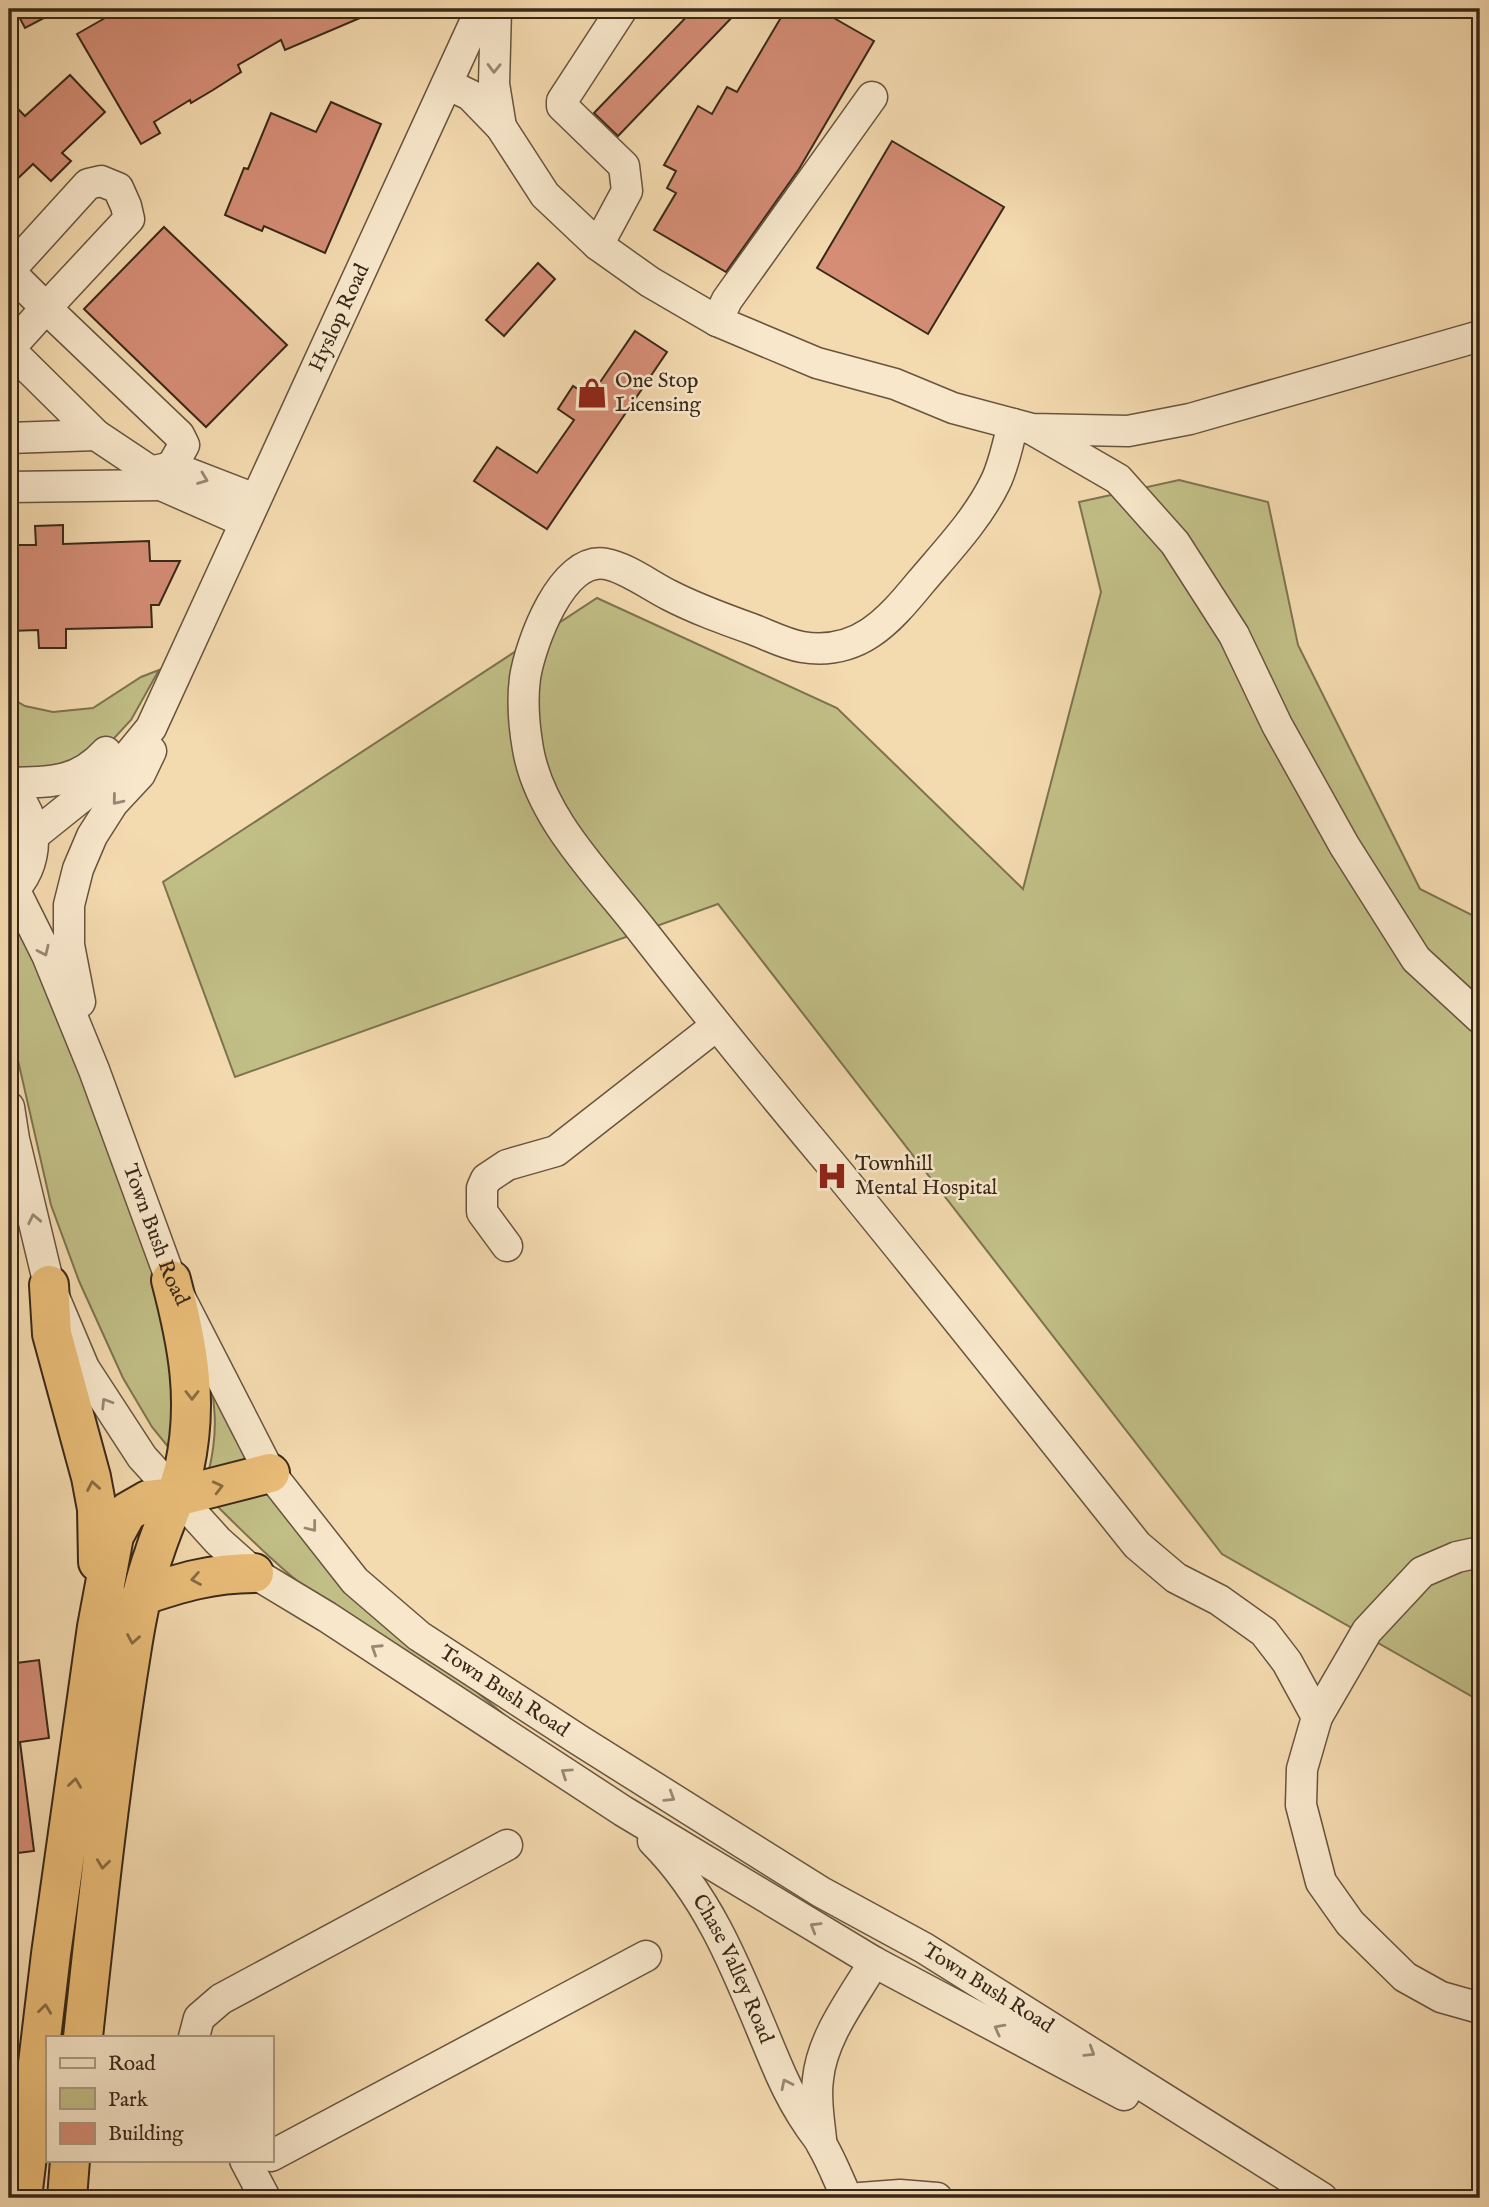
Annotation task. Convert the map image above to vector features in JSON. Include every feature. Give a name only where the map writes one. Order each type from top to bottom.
[{"type":"highway","points":[[83,2036],[112,1790],[141,1596],[176,1497],[191,1429],[192,1387],[184,1329],[172,1280]]},
{"type":"highway","points":[[49,1285],[52,1334],[84,1445],[97,1509],[97,1627]]},
{"type":"highway","points":[[22,2198],[51,1954],[97,1627],[114,1536],[127,1512],[148,1500],[176,1497],[270,1474]]},
{"type":"highway","points":[[141,1596],[182,1581],[231,1573],[254,1573]]},
{"type":"highway","points":[[67,2198],[70,2162]]},
{"type":"street","name":"Hyslop Road","points":[[33,836],[119,767],[151,728],[481,9]]},
{"type":"street","points":[[496,9],[494,84],[501,127]]},
{"type":"street","points":[[598,245],[627,191],[624,166],[562,106],[562,101],[622,9]]},
{"type":"street","points":[[447,84],[470,95],[501,127],[545,195],[598,245],[650,282],[717,321],[817,363],[895,384],[953,408],[1023,426],[1128,431],[1190,419],[1480,336]]},
{"type":"street","points":[[717,321],[727,300],[872,97]]},
{"type":"street","points":[[9,487],[161,474],[184,445],[179,435],[46,308],[9,349],[96,435],[161,474],[250,511]]},
{"type":"street","points":[[9,382],[42,380]]},
{"type":"street","points":[[1023,426],[1118,479],[1175,543],[1234,635],[1277,725],[1343,845],[1416,959],[1480,1018]]},
{"type":"street","points":[[1023,426],[983,504],[946,554],[893,615],[875,631],[860,639],[819,648],[798,646],[689,606],[605,563],[588,564],[577,571],[563,584],[542,625],[525,676],[523,704],[527,747],[544,799],[574,844],[716,1027],[946,1304],[1138,1545],[1176,1578],[1219,1600],[1264,1632],[1287,1662],[1317,1717]]},
{"type":"street","points":[[9,438],[96,435]]},
{"type":"street","name":"Hyslop Road","points":[[9,786],[66,780],[101,757],[148,698],[196,627]]},
{"type":"street","points":[[94,1070],[69,945],[69,905],[78,869],[92,836],[113,803],[140,774],[162,728],[176,674]]},
{"type":"street","points":[[9,786],[31,820],[33,836],[29,865],[23,878],[11,892]]},
{"type":"street","name":"Town Bush Road","points":[[11,892],[47,956],[94,1070],[172,1280],[270,1474],[355,1581],[419,1636],[579,1740],[821,1892],[924,1948],[1321,2198]]},
{"type":"street","points":[[507,1246],[482,1212],[480,1199],[486,1179],[507,1165],[556,1151],[716,1027]]},
{"type":"street","name":"Town Bush Road","points":[[9,1107],[11,1135],[28,1191],[49,1285],[84,1368],[142,1457],[218,1541],[254,1573],[327,1617],[623,1811],[874,1962],[1321,2198]]},
{"type":"street","points":[[1480,1552],[1457,1557],[1422,1572],[1367,1631],[1317,1717],[1302,1769],[1301,1805],[1321,1882],[1350,1923],[1405,1977],[1441,1997],[1480,2008]]},
{"type":"street","name":"Chase Valley Road","points":[[623,1811],[678,1867],[697,1893],[743,1982],[782,2077],[803,2117],[821,2143],[847,2198]]},
{"type":"street","points":[[194,2036],[195,2027],[203,2013],[221,1999],[507,1845]]},
{"type":"street","points":[[821,1892],[862,1930],[874,1962],[912,1948],[924,1948]]},
{"type":"street","points":[[273,2153],[646,1956]]},
{"type":"street","name":"Chase Valley Road","points":[[821,2143],[817,2088],[822,2060],[835,2029],[874,1962]]},
{"type":"street","points":[[257,2162],[265,2198]]},
{"type":"street","points":[[860,2198],[900,2195],[937,2198]]},
{"type":"green space","points":[[1179,480],[1268,502],[1298,645],[1420,889],[1480,919],[1480,1701],[1222,1554],[718,904],[235,1077],[163,882],[597,598],[837,708],[1023,889],[1101,592],[1079,502]]},
{"type":"green space","points":[[159,670],[131,720],[105,748],[85,764],[36,772],[9,764],[9,697],[25,706],[53,712],[93,708],[141,677]]},
{"type":"green space","points":[[15,908],[186,1341],[182,1464],[152,1427],[123,1378],[79,1281],[51,1205],[9,1021],[9,911]]},
{"type":"green space","points":[[207,1355],[257,1459],[208,1474],[215,1428]]},
{"type":"green space","points":[[265,1484],[448,1668],[513,1722],[336,1611],[270,1557],[208,1497]]},
{"type":"building","points":[[15,9],[61,9],[25,28]]},
{"type":"building","points":[[121,9],[381,9],[285,50],[281,40],[238,65],[241,72],[154,122],[160,133],[141,144],[77,34]]},
{"type":"building","points":[[694,9],[740,9],[618,136],[594,113]]},
{"type":"building","points":[[786,9],[818,9],[874,41],[799,169],[726,272],[654,230],[676,193],[667,188],[676,171],[664,165],[698,106],[712,114],[727,87],[737,92]]},
{"type":"building","points":[[70,75],[105,112],[62,153],[71,161],[51,181],[33,164],[9,187],[9,100],[25,116]]},
{"type":"building","points":[[331,102],[381,124],[325,253],[264,226],[262,231],[225,215],[271,113],[316,132]]},
{"type":"building","points":[[892,141],[1004,207],[928,334],[817,268]]},
{"type":"building","points":[[164,227],[287,345],[206,427],[84,309]]},
{"type":"building","points":[[538,263],[555,279],[504,336],[486,320]]},
{"type":"building","points":[[635,331],[667,352],[547,529],[474,481],[497,447],[537,473],[574,420],[558,409],[573,386],[590,397]]},
{"type":"building","points":[[63,525],[63,544],[149,541],[150,561],[180,561],[159,605],[151,605],[152,627],[66,629],[66,648],[39,648],[38,630],[9,631],[9,545],[36,545],[35,526]]},
{"type":"building","points":[[39,1660],[49,1738],[20,1742],[34,1851],[9,1854],[9,1664]]},
{"type":"place","name":"One Stop Licensing","points":[[592,393]]},
{"type":"place","name":"Townhill Mental Hospital","points":[[832,1176]]}]
